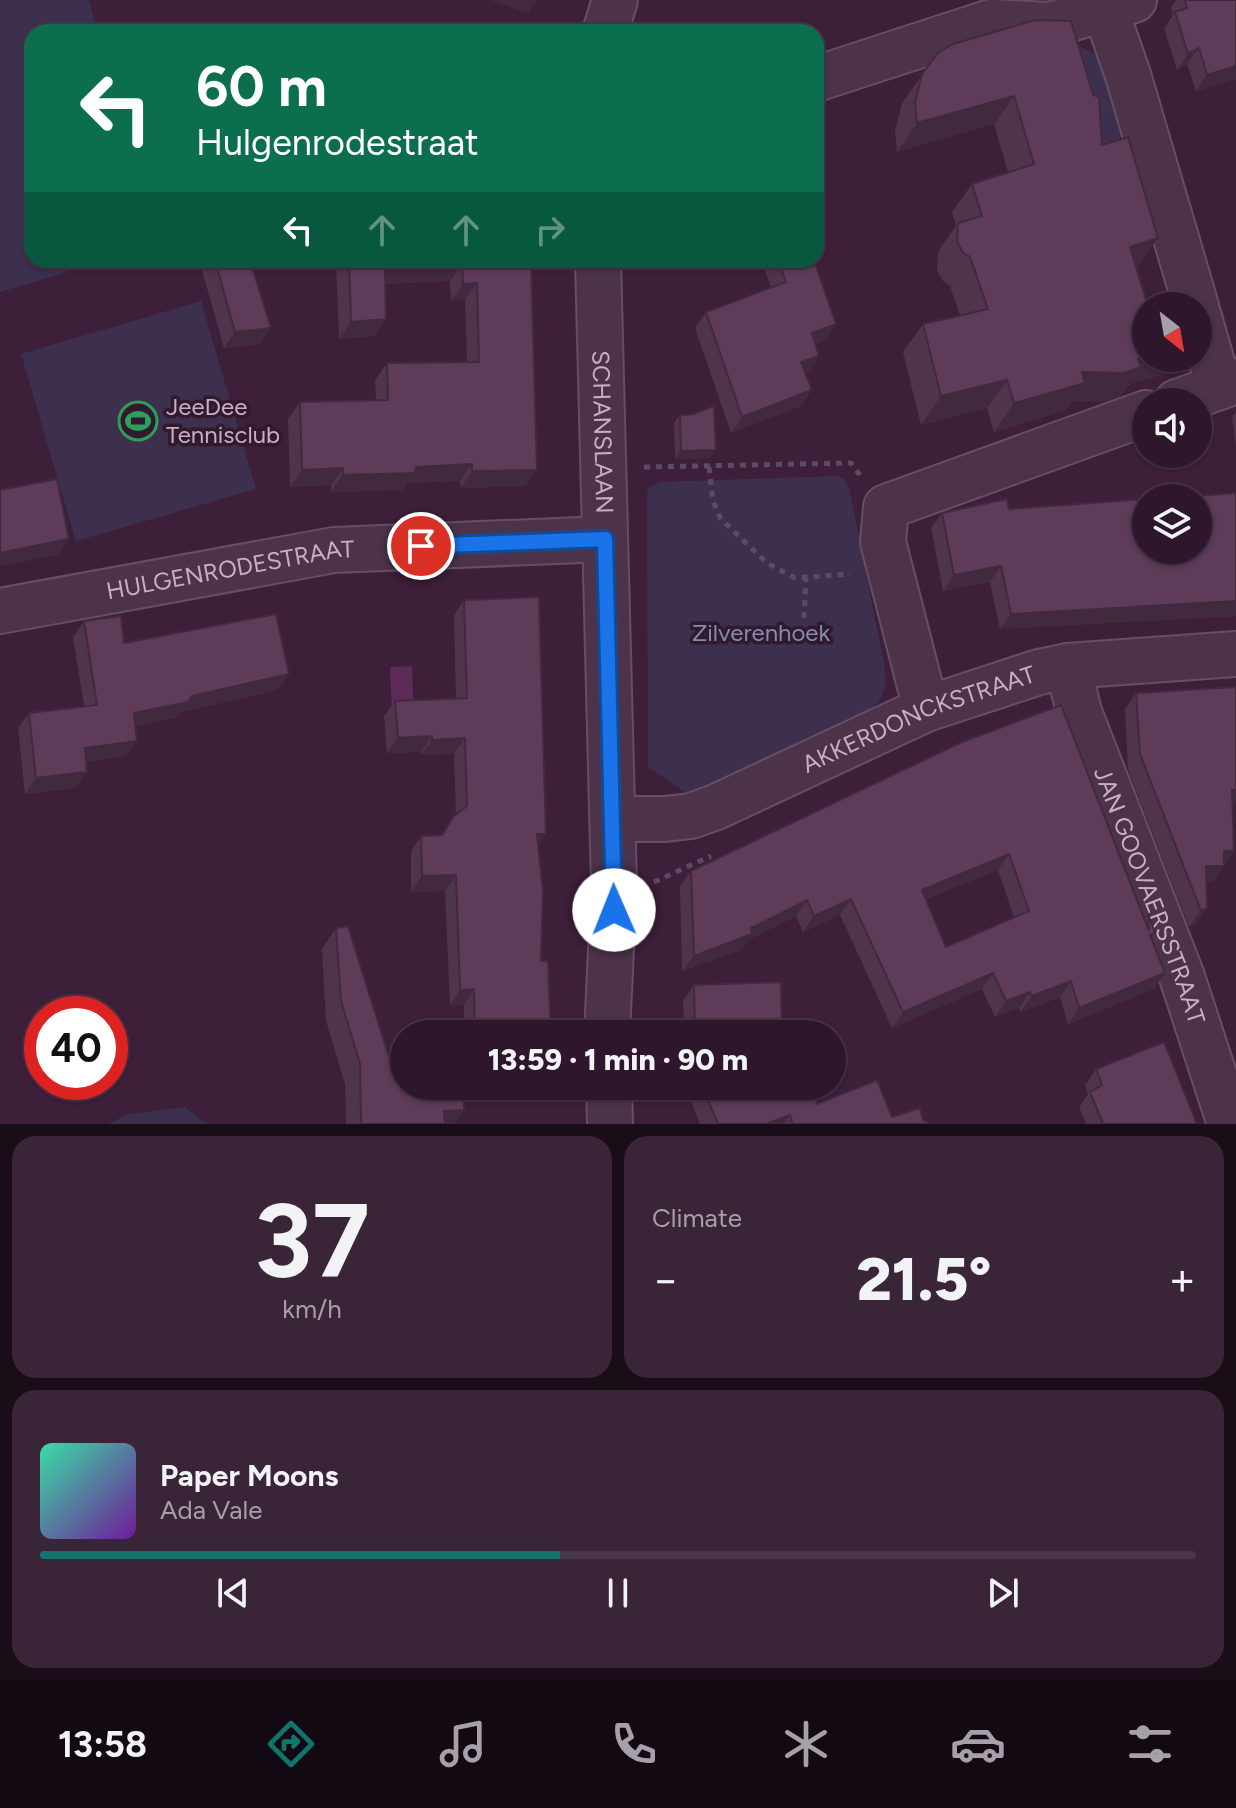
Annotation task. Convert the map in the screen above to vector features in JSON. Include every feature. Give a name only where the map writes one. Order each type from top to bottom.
[{"type":"street","points":[[608,24],[615,0]]},
{"type":"street","points":[[824,76],[991,22],[1050,25],[1120,4],[1128,75],[1192,292]]},
{"type":"street","name":"SCHANSLAAN","points":[[598,268],[613,819],[614,910],[608,1020]]},
{"type":"street","points":[[1212,347],[1228,384]]},
{"type":"street","points":[[926,709],[883,542],[886,507],[1132,418]]},
{"type":"street","name":"HULGENRODESTRAAT","points":[[0,611],[334,550],[605,539]]},
{"type":"street","name":"AKKERDONCKSTRAAT","points":[[613,819],[691,816],[926,709],[1039,672],[1068,666],[1236,654]]},
{"type":"street","name":"JAN GOOVAERSSTRAAT","points":[[1068,666],[1079,712],[1182,977],[1230,1124]]},
{"type":"street","points":[[609,1100],[610,1124]]},
{"type":"path","points":[[604,468],[851,463],[886,507]]},
{"type":"path","points":[[709,467],[713,501],[721,519],[767,563],[795,578],[890,568]]},
{"type":"path","points":[[804,618],[806,578]]},
{"type":"green space","points":[[0,0],[89,0],[96,24],[24,24],[24,268],[81,268],[0,292]]},
{"type":"green space","points":[[1071,42],[1096,55],[1106,65],[1133,139],[1082,153]]},
{"type":"green space","name":"JeeDee Tennisclub","points":[[201,301],[256,489],[76,541],[21,354]]},
{"type":"green space","name":"Zilverenhoek","points":[[838,476],[849,487],[884,663],[886,680],[883,693],[863,715],[697,800],[648,767],[648,489],[659,482]]},
{"type":"green space","points":[[185,1107],[207,1124],[108,1124],[129,1114]]},
{"type":"shaded area","points":[[412,666],[414,716],[392,717],[390,667]]},
{"type":"building","points":[[1185,0],[1236,0],[1236,66],[1207,75],[1199,48],[1188,54],[1175,12],[1187,8]]},
{"type":"building","points":[[1035,20],[1071,21],[1093,94],[1099,98],[1102,145],[1128,137],[1158,238],[1130,247],[1144,292],[1132,292],[1132,370],[1124,373],[1082,372],[1085,383],[1014,403],[1007,380],[941,396],[923,324],[988,309],[970,257],[963,253],[957,241],[958,223],[982,216],[972,184],[1034,164],[1014,96],[917,123],[915,102],[922,74],[938,53],[953,44]]},
{"type":"building","points":[[217,268],[252,268],[271,328],[235,332]]},
{"type":"building","points":[[349,268],[385,268],[386,319],[351,322]]},
{"type":"building","points":[[462,268],[531,268],[537,470],[472,471],[472,464],[416,467],[415,473],[343,475],[343,468],[302,470],[300,402],[388,400],[387,363],[479,362],[477,283],[463,284]]},
{"type":"building","points":[[781,268],[817,268],[836,324],[812,333],[819,356],[801,362],[812,390],[742,417],[706,312],[786,282]]},
{"type":"building","points":[[714,406],[716,450],[681,451],[680,415],[694,414]]},
{"type":"building","points":[[57,479],[69,539],[0,553],[0,490]]},
{"type":"building","points":[[1236,493],[1236,601],[1011,614],[1001,566],[954,575],[942,513],[1007,499],[1009,509],[1132,500],[1132,564],[1212,564],[1212,495]]},
{"type":"building","points":[[539,597],[546,834],[537,834],[543,891],[541,961],[548,961],[550,1020],[475,1020],[474,989],[460,990],[456,875],[422,876],[421,836],[442,835],[454,816],[467,806],[465,738],[398,738],[395,701],[467,698],[464,600]]},
{"type":"building","points":[[276,614],[289,674],[192,696],[188,702],[134,713],[137,741],[85,748],[87,772],[36,778],[29,713],[97,705],[84,621],[121,616],[124,643]]},
{"type":"building","points":[[1236,687],[1236,790],[1232,790],[1234,851],[1224,851],[1224,866],[1206,866],[1207,908],[1201,911],[1140,754],[1136,693]]},
{"type":"building","points":[[1061,705],[1149,931],[1148,914],[1155,933],[1150,935],[1165,973],[1079,1008],[1071,981],[1032,996],[1030,992],[1006,1001],[993,973],[903,1012],[851,899],[814,916],[807,900],[751,928],[752,934],[694,956],[691,871],[962,742]],"holes":[[[1009,854],[1029,911],[946,947],[922,890]]]},
{"type":"building","points":[[348,926],[390,1057],[390,1100],[464,1100],[464,1110],[444,1111],[445,1124],[361,1124],[360,1064],[341,1001],[336,928]]},
{"type":"building","points":[[781,982],[782,1020],[695,1020],[694,985]]},
{"type":"building","points":[[1164,1042],[1197,1124],[1103,1124],[1090,1092],[1102,1085],[1096,1069]]},
{"type":"building","points":[[877,1080],[892,1117],[920,1108],[923,1120],[929,1124],[793,1124],[790,1115],[766,1124],[718,1124],[708,1100],[816,1100],[817,1104],[827,1100],[846,1100],[846,1092]]},
{"type":"place","name":"JeeDee Tennisclub","points":[[138,421]]},
{"type":"route","points":[[421,546],[605,539],[614,910]]}]
